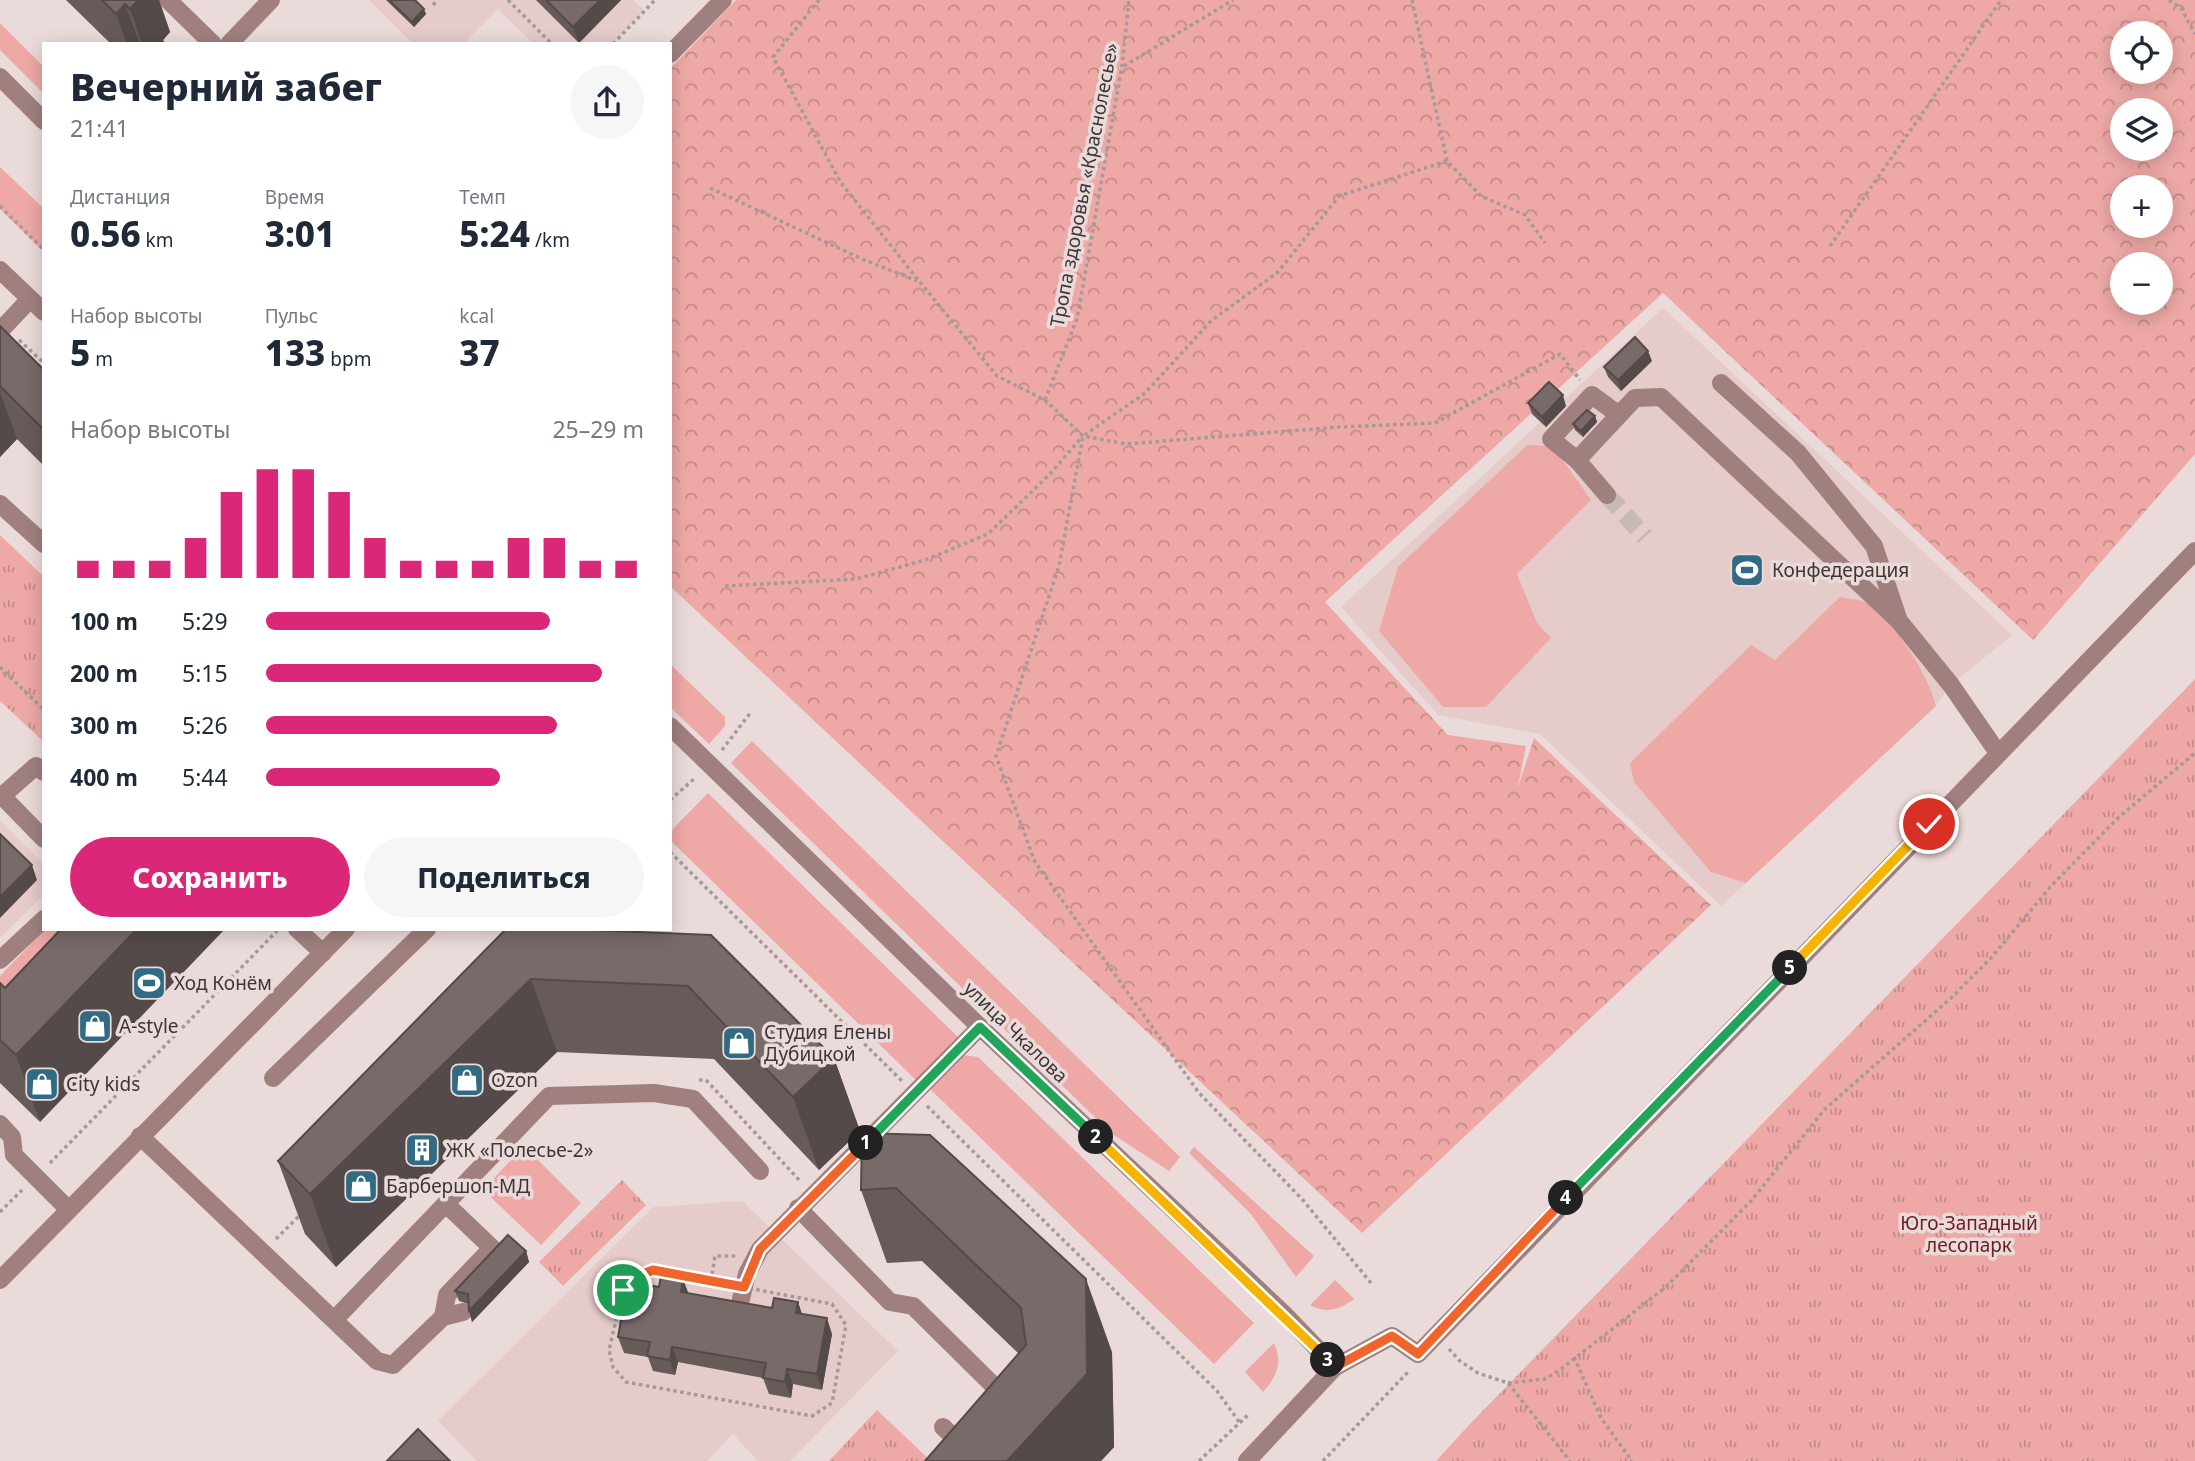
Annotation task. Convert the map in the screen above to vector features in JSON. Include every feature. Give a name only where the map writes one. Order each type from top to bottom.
[{"type":"street","points":[[168,0],[211,42]]},
{"type":"street","points":[[231,42],[271,0]]},
{"type":"street","points":[[672,52],[721,1]]},
{"type":"street","points":[[0,76],[42,119]]},
{"type":"street","points":[[0,270],[42,310]]},
{"type":"street","points":[[2,329],[30,299]]},
{"type":"street","points":[[1721,383],[1798,453],[1874,547],[1899,621]]},
{"type":"street","points":[[1608,495],[1577,460],[1551,439],[1592,395],[1619,415]]},
{"type":"street","points":[[1577,460],[1635,398],[1661,397],[1899,621],[1951,685],[1997,753]]},
{"type":"street","points":[[0,504],[42,542]]},
{"type":"street","points":[[1247,1461],[1335,1367],[1392,1336],[1418,1354],[2195,551]]},
{"type":"street","name":"улица Чкалова","points":[[672,728],[980,1027],[1284,1314],[1335,1367]]},
{"type":"street","points":[[42,770],[36,766],[1,795],[42,837]]},
{"type":"street","points":[[0,960],[42,921]]},
{"type":"street","points":[[299,931],[323,953]]},
{"type":"street","points":[[0,1280],[344,931]]},
{"type":"street","points":[[273,1078],[425,931]]},
{"type":"street","points":[[743,1293],[760,1249],[980,1027]]},
{"type":"street","points":[[335,1319],[550,1096],[654,1093],[693,1100],[760,1171]]},
{"type":"street","points":[[0,1124],[12,1137],[14,1155],[68,1209]]},
{"type":"street","points":[[140,1136],[377,1361],[393,1365],[443,1317],[463,1312]]},
{"type":"street","points":[[443,1317],[447,1295],[492,1248],[447,1205]]},
{"type":"street","points":[[798,1208],[890,1302],[913,1306],[1004,1396],[1005,1421]]},
{"type":"street","points":[[943,1427],[977,1460],[986,1451]]},
{"type":"path","points":[[433,5],[438,0]]},
{"type":"path","points":[[508,0],[550,42]]},
{"type":"path","points":[[615,42],[655,0]]},
{"type":"path","points":[[819,0],[773,57],[841,183],[997,376],[1045,400],[1083,436],[1126,444],[1340,427],[1435,423],[1560,354],[1592,395]]},
{"type":"path","name":"Тропа здоровья «Краснолесье»","points":[[1045,400],[1077,319],[1122,66],[1129,0]]},
{"type":"path","points":[[1122,66],[1233,0]]},
{"type":"path","points":[[1412,0],[1447,161],[1482,196],[1525,215],[1545,243]]},
{"type":"path","points":[[1830,246],[2001,0]]},
{"type":"path","points":[[2169,0],[2181,8],[2195,34]]},
{"type":"path","points":[[725,586],[856,579],[938,555],[988,534],[1050,474],[1083,436],[1144,394],[1211,321],[1278,272],[1339,196],[1447,161]]},
{"type":"path","points":[[710,188],[862,260],[919,281]]},
{"type":"path","points":[[0,206],[42,248]]},
{"type":"path","points":[[2,329],[42,361]]},
{"type":"path","points":[[1083,436],[1059,566],[996,756],[1035,862],[1105,961],[1199,1093],[1302,1199],[1371,1283]]},
{"type":"path","points":[[0,667],[42,708]]},
{"type":"path","points":[[1443,1341],[1460,1361],[1478,1373],[1508,1383],[1545,1379],[1666,1287],[1751,1201],[1825,1109],[1975,974],[2052,885],[2119,817],[2195,753]]},
{"type":"path","points":[[672,854],[1217,1391],[1240,1423]]},
{"type":"path","points":[[0,1212],[277,931]]},
{"type":"path","points":[[262,1253],[302,1212]]},
{"type":"path","points":[[653,1270],[743,1293],[831,1304],[846,1325],[832,1403],[812,1416],[626,1382],[613,1367],[609,1350],[623,1290],[632,1278],[653,1270]]},
{"type":"path","points":[[1574,1357],[1601,1418],[1632,1461]]},
{"type":"path","points":[[1323,1461],[1414,1366]]},
{"type":"path","points":[[1508,1383],[1570,1461]]},
{"type":"path","points":[[1199,1461],[1250,1414]]},
{"type":"shaded area","points":[[369,0],[633,0],[644,10],[614,42],[532,42],[498,9],[465,42],[411,42]]},
{"type":"shaded area","points":[[1663,308],[2012,635],[1951,685],[1936,706],[1721,906],[1540,734],[1438,715],[1341,607]]},
{"type":"shaded area","points":[[0,820],[42,863],[42,897],[0,938]]},
{"type":"shaded area","points":[[742,1201],[898,1351],[790,1461],[758,1461],[733,1434],[707,1461],[477,1461],[438,1421],[653,1207]]},
{"type":"green space","points":[[736,0],[2195,0],[2195,454],[2033,640],[1663,293],[1325,602],[1448,735],[1526,746],[1518,787],[1534,738],[1711,905],[1362,1233],[672,588],[672,67]]},
{"type":"green space","points":[[0,23],[42,65],[42,92],[0,50]]},
{"type":"green space","points":[[0,167],[42,205],[42,250],[0,209]]},
{"type":"green space","points":[[1527,445],[1553,446],[1591,500],[1517,574],[1537,623],[1551,638],[1486,707],[1443,707],[1379,631],[1398,567]]},
{"type":"green space","points":[[0,535],[42,575],[42,740],[0,701]]},
{"type":"green space","points":[[1840,597],[1867,603],[1888,623],[1918,664],[1936,706],[1746,883],[1711,872],[1634,782],[1630,763],[1751,645],[1775,660]]},
{"type":"green space","points":[[672,666],[725,717],[725,726],[709,744],[672,709]]},
{"type":"green space","name":"Юго-Западный лесопарк","points":[[2195,679],[2195,1461],[1436,1461],[1469,1425]]},
{"type":"green space","points":[[752,741],[1180,1157],[1169,1171],[1111,1133],[731,763]]},
{"type":"green space","points":[[708,793],[962,1041],[920,1084],[672,842],[672,830]]},
{"type":"green space","points":[[43,931],[116,931],[34,1016],[0,983],[0,976]]},
{"type":"green space","points":[[963,1055],[978,1057],[1254,1323],[1214,1364],[930,1089]]},
{"type":"green space","points":[[524,1146],[581,1203],[541,1245],[483,1190]]},
{"type":"green space","points":[[1194,1147],[1314,1256],[1296,1277],[1250,1213],[1189,1153]]},
{"type":"green space","points":[[622,1180],[646,1205],[563,1286],[539,1262]]},
{"type":"green space","points":[[1335,1280],[1354,1299],[1332,1310],[1310,1305]]},
{"type":"green space","points":[[1274,1343],[1278,1357],[1277,1369],[1263,1392],[1245,1372]]},
{"type":"green space","points":[[877,1410],[931,1461],[829,1461]]},
{"type":"building","points":[[102,0],[138,0],[130,9],[125,4],[116,14]]},
{"type":"building","points":[[389,0],[415,0],[424,9],[412,22]]},
{"type":"building","points":[[546,0],[600,0],[573,27]]},
{"type":"building","points":[[0,326],[42,368],[42,428],[0,386]]},
{"type":"building","points":[[1635,337],[1648,351],[1618,380],[1604,367]]},
{"type":"building","points":[[1549,382],[1563,395],[1542,417],[1528,403]]},
{"type":"building","points":[[1587,410],[1595,416],[1581,431],[1573,424]]},
{"type":"building","points":[[0,834],[32,865],[0,897]]},
{"type":"building","points":[[59,931],[135,931],[16,1055],[0,1040],[0,983],[5,988]]},
{"type":"building","points":[[504,931],[615,931],[711,935],[834,1058],[793,1097],[688,986],[531,979],[310,1194],[278,1161]]},
{"type":"building","points":[[862,1133],[930,1135],[1086,1279],[1087,1374],[1007,1461],[925,1461],[1026,1345],[1021,1308],[896,1188],[861,1190]]},
{"type":"building","points":[[508,1235],[526,1251],[469,1311],[468,1294],[455,1291]]},
{"type":"building","points":[[661,1275],[683,1279],[681,1292],[772,1308],[774,1298],[798,1302],[796,1313],[827,1318],[817,1374],[787,1369],[785,1382],[763,1378],[766,1363],[672,1347],[670,1360],[647,1356],[650,1342],[618,1337],[628,1281],[659,1287]]},
{"type":"building","points":[[418,1429],[450,1461],[387,1461]]},
{"type":"tunnel","points":[[1607,495],[1645,537]]},
{"type":"place","name":"Конфедерация","points":[[1747,570]]},
{"type":"place","name":"Ход Конём","points":[[149,983]]},
{"type":"place","name":"A-style","points":[[95,1026]]},
{"type":"place","name":"Студия Елены Дубицкой","points":[[739,1043]]},
{"type":"place","name":"Ozon","points":[[467,1080]]},
{"type":"place","name":"City kids","points":[[42,1084]]},
{"type":"place","name":"ЖК «Полесье-2»","points":[[422,1150]]},
{"type":"place","name":"Барбершоп-МД","points":[[361,1186]]},
{"type":"route","points":[[623,1290],[632,1278],[653,1270],[744,1287],[747,1274],[760,1249],[980,1027],[1284,1314],[1335,1367],[1392,1336],[1418,1354],[1427,1341],[1929,824]]}]
